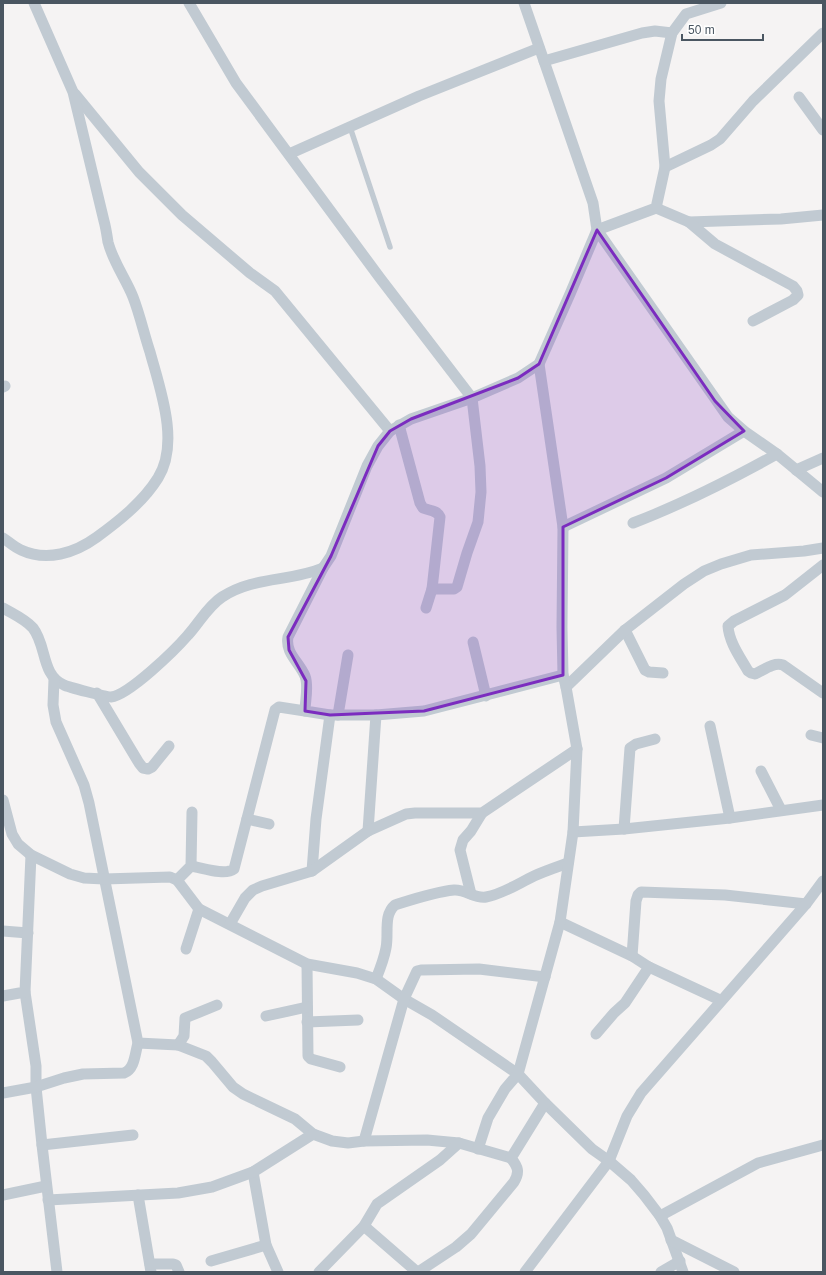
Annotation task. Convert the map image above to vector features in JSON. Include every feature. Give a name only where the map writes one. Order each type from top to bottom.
[{"type":"street","points":[[3,538],[20,550],[34,555],[56,556],[74,550],[92,540],[112,526],[129,511],[146,494],[158,478],[165,460],[167,438],[164,404],[133,296],[108,243],[73,92],[34,3]]},
{"type":"street","points":[[189,3],[236,83],[375,272],[472,398],[480,466],[481,492],[478,522],[457,587],[454,589],[432,589]]},
{"type":"street","points":[[524,3],[594,204],[597,230],[703,380],[715,401],[728,417],[744,431],[777,454],[823,492]]},
{"type":"street","points":[[656,208],[665,167],[659,101],[661,79],[672,33],[686,14],[687,3]]},
{"type":"street","points":[[686,14],[721,3]]},
{"type":"street","points":[[544,61],[642,33],[655,31],[672,33]]},
{"type":"street","points":[[665,167],[711,145],[720,139],[753,102],[823,33]]},
{"type":"street","points":[[289,154],[419,96],[539,48]]},
{"type":"street","points":[[73,92],[139,172],[182,214],[250,273],[275,291],[395,428],[420,503],[423,508],[435,511],[440,517],[432,589],[426,608]]},
{"type":"street","points":[[799,97],[823,130]]},
{"type":"street","points":[[478,1149],[488,1118],[505,1089],[518,1074],[560,922],[573,832],[577,748],[566,687],[562,675],[563,527],[539,364],[597,230],[656,208],[689,222],[715,244],[793,286],[797,290],[798,295],[793,300],[753,321]]},
{"type":"street","points":[[689,222],[781,219],[823,215]]},
{"type":"street","points":[[305,711],[305,676],[288,650],[288,637],[323,568],[331,556],[367,466],[378,446],[395,428],[411,420],[472,398],[518,378],[539,364]]},
{"type":"street","points":[[563,527],[666,478],[744,431]]},
{"type":"street","points":[[633,523],[668,510],[724,483],[777,454]]},
{"type":"street","points":[[796,470],[823,458]]},
{"type":"street","points":[[566,687],[625,630],[684,584],[704,571],[751,555],[823,548]]},
{"type":"street","points":[[823,565],[785,595],[734,621],[728,626],[728,631],[734,646],[748,671],[755,674],[775,664],[783,665],[823,693]]},
{"type":"street","points":[[3,608],[26,621],[34,630],[54,679],[64,686],[111,696],[126,690],[144,677],[188,635],[208,610],[221,597],[238,588],[255,582],[311,573],[323,568]]},
{"type":"street","points":[[625,630],[645,670],[663,674]]},
{"type":"street","points":[[474,642],[486,696]]},
{"type":"street","points":[[312,870],[316,819],[334,715],[348,655]]},
{"type":"street","points":[[191,866],[224,872],[230,872],[234,869],[276,710],[279,707],[334,715],[376,715],[424,711],[562,675]]},
{"type":"street","points":[[3,1093],[83,1074],[124,1073],[129,1071],[132,1067],[138,1043],[86,791],[56,722],[53,705],[54,679]]},
{"type":"street","points":[[97,693],[143,768],[148,769],[152,767],[169,746]]},
{"type":"street","points":[[368,831],[376,715]]},
{"type":"street","points":[[710,726],[730,818]]},
{"type":"street","points":[[811,735],[823,738]]},
{"type":"street","points":[[624,829],[630,748],[636,744],[655,739]]},
{"type":"street","points":[[471,894],[460,850],[463,840],[471,831],[482,813],[577,748]]},
{"type":"street","points":[[761,771],[781,810]]},
{"type":"street","points":[[3,800],[12,834],[18,844],[31,856],[70,874],[84,878],[170,878],[177,880],[199,909],[307,964],[376,979],[404,999],[432,1015],[518,1074],[592,1149],[631,1180],[644,1194],[660,1216],[682,1267],[660,1272]]},
{"type":"street","points":[[573,832],[624,829],[730,818],[823,805]]},
{"type":"street","points":[[177,880],[191,866],[192,812]]},
{"type":"street","points":[[230,924],[245,898],[253,890],[312,870],[368,831],[406,814],[482,813]]},
{"type":"street","points":[[247,819],[269,824]]},
{"type":"street","points":[[31,856],[25,992],[36,1066],[36,1086],[46,1186],[58,1272]]},
{"type":"street","points":[[376,979],[383,962],[386,945],[388,914],[391,908],[395,905],[454,890],[461,890],[478,897],[486,897],[568,863]]},
{"type":"street","points":[[525,1272],[534,1267],[609,1161],[627,1116],[641,1092],[720,1000],[806,904],[823,881]]},
{"type":"street","points":[[632,956],[636,901],[641,892],[725,895],[806,904]]},
{"type":"street","points":[[186,949],[199,909]]},
{"type":"street","points":[[560,922],[632,956],[649,967],[720,1000]]},
{"type":"street","points":[[3,931],[28,933]]},
{"type":"street","points":[[307,964],[308,1056],[311,1059],[340,1067]]},
{"type":"street","points":[[596,1034],[614,1013],[626,1003],[649,967]]},
{"type":"street","points":[[364,1141],[404,999],[417,971],[479,969],[545,977]]},
{"type":"street","points":[[3,996],[25,992]]},
{"type":"street","points":[[178,1045],[184,1036],[185,1018],[217,1005]]},
{"type":"street","points":[[266,1016],[307,1008]]},
{"type":"street","points":[[307,1022],[358,1020]]},
{"type":"street","points":[[138,1043],[178,1045],[206,1056],[233,1087],[243,1094],[295,1119],[313,1134],[332,1141],[348,1143],[364,1141],[426,1140],[458,1143],[511,1158],[517,1166],[518,1175],[514,1182],[471,1234],[456,1247],[417,1272],[364,1226]]},
{"type":"street","points":[[511,1158],[545,1103]]},
{"type":"street","points":[[48,1200],[178,1193],[212,1187],[253,1172],[313,1134]]},
{"type":"street","points":[[42,1145],[133,1135]]},
{"type":"street","points":[[319,1272],[364,1226],[377,1204],[440,1160],[458,1143]]},
{"type":"street","points":[[660,1216],[758,1163],[823,1146]]},
{"type":"street","points":[[253,1172],[266,1245],[278,1272]]},
{"type":"street","points":[[3,1195],[46,1186]]},
{"type":"street","points":[[138,1195],[151,1268],[172,1264],[176,1265],[179,1272]]},
{"type":"street","points":[[671,1240],[734,1272]]},
{"type":"street","points":[[211,1261],[266,1245]]},
{"type":"lane","points":[[350,127],[390,247]]},
{"type":"highlighted area","points":[[597,230],[715,401],[744,431],[666,478],[563,527],[563,675],[424,711],[330,715],[305,711],[306,681],[289,650],[288,637],[331,556],[378,446],[390,431],[411,419],[518,378],[539,364]]}]
